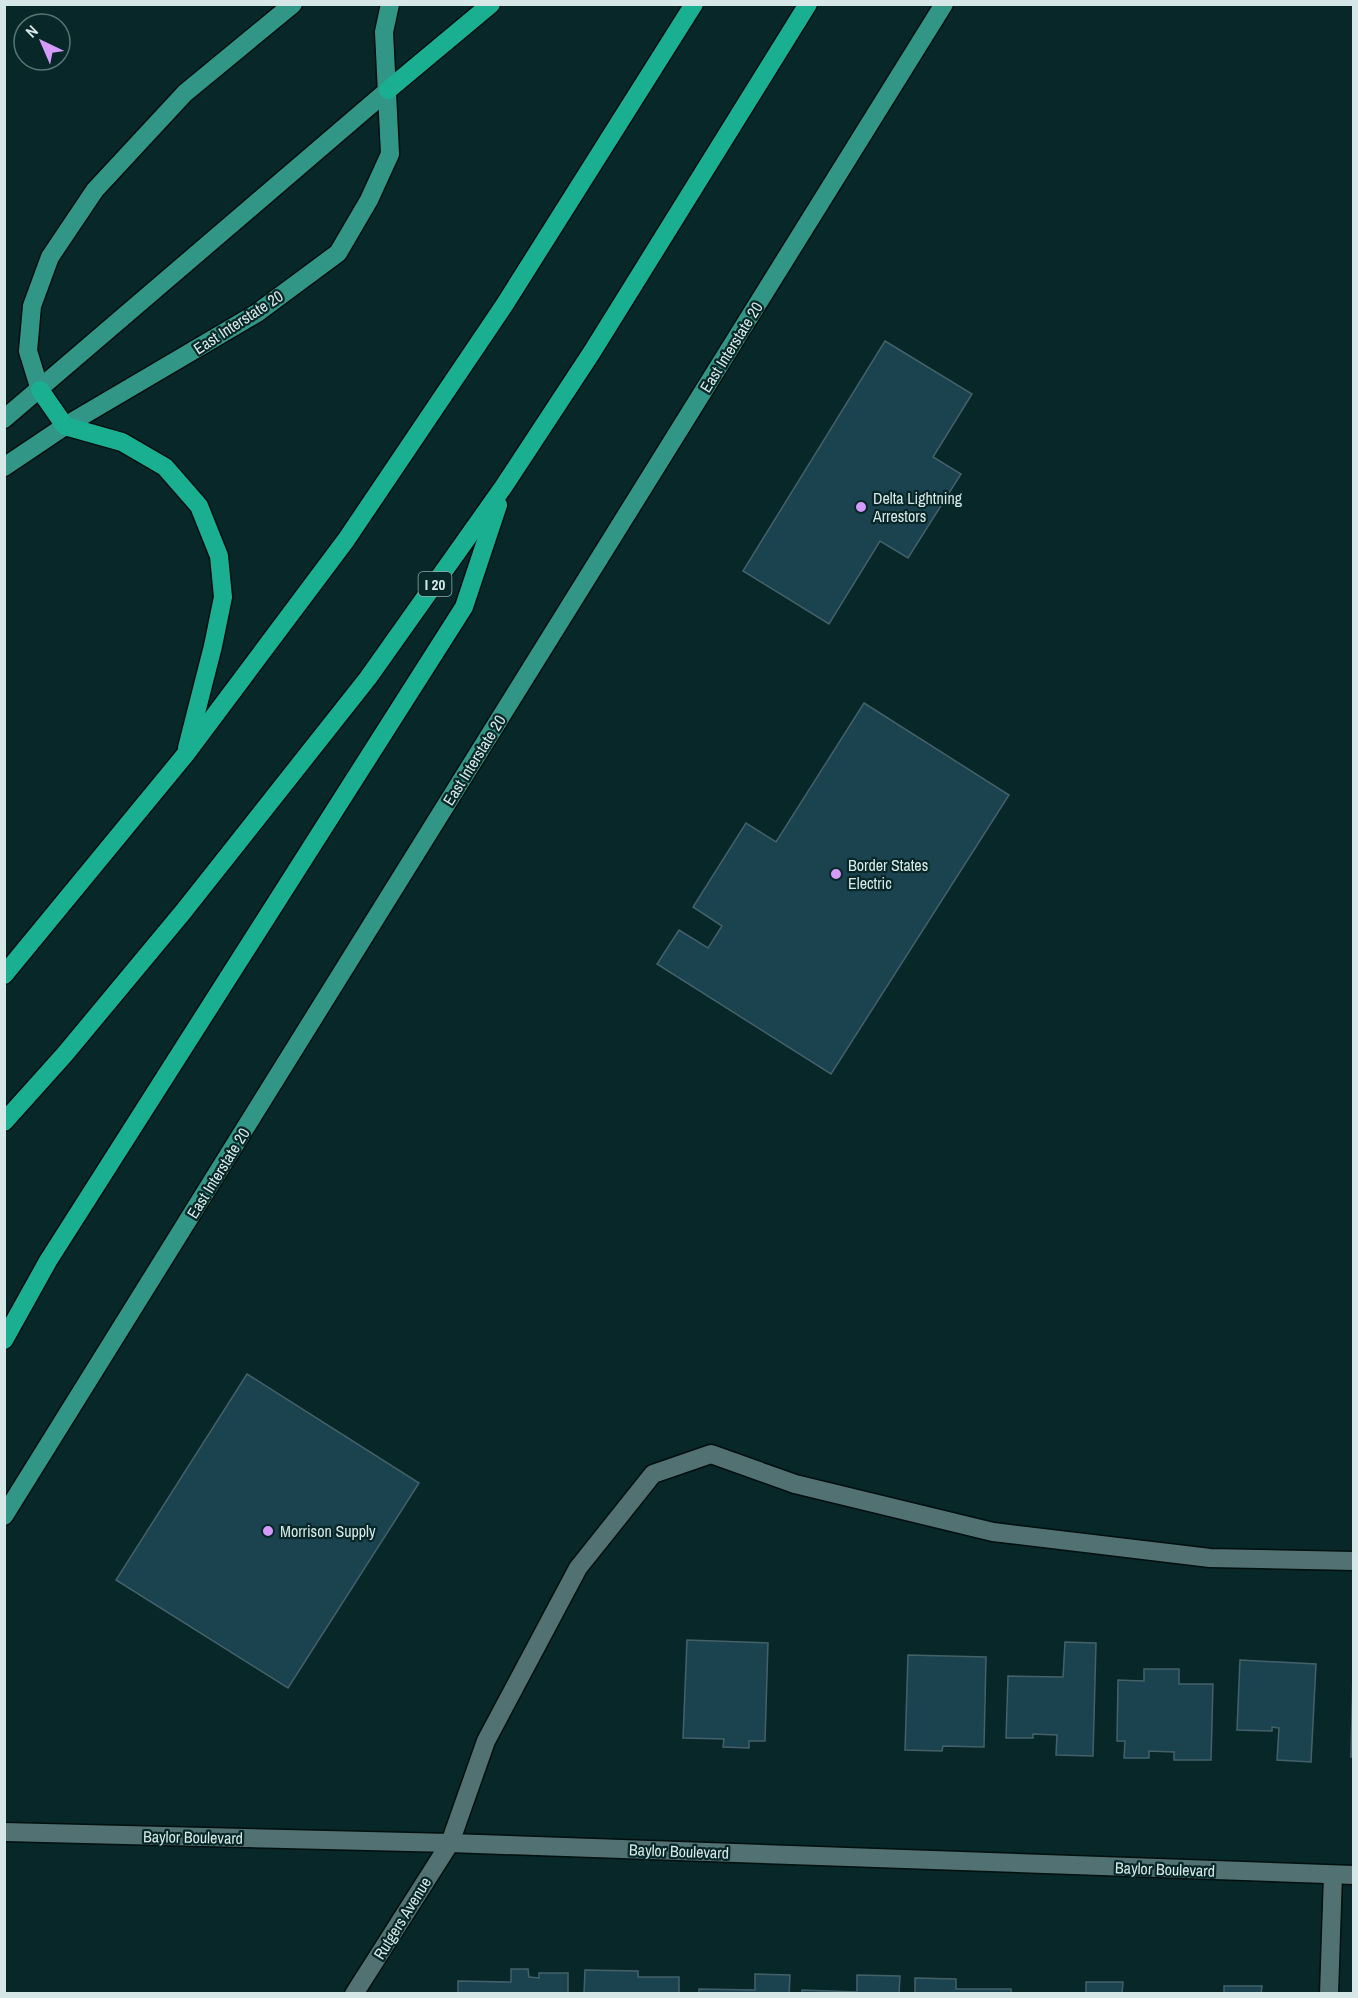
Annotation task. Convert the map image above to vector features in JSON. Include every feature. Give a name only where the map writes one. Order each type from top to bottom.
[{"type":"highway","points":[[388,90],[491,4]]},
{"type":"highway","points":[[4,975],[185,755],[346,540],[505,304],[694,4]]},
{"type":"highway","name":"I 20","points":[[4,1122],[65,1054],[183,912],[368,678],[504,486],[592,352],[808,4]]},
{"type":"highway","points":[[40,390],[65,426],[122,442],[165,467],[199,506],[219,556],[223,597],[185,755]]},
{"type":"highway","points":[[4,1340],[48,1261],[464,607],[504,486]]},
{"type":"main road","points":[[40,390],[28,351],[32,306],[50,257],[95,190],[185,93],[293,4]]},
{"type":"main road","name":"East Interstate 20","points":[[4,467],[65,426],[257,313],[338,253],[369,200],[390,154],[384,32],[390,4]]},
{"type":"main road","name":"East Interstate 20","points":[[4,1516],[944,4]]},
{"type":"main road","points":[[4,418],[40,390],[388,90]]},
{"type":"street","name":"Rutgers Avenue","points":[[354,1994],[450,1843],[486,1741],[578,1568],[653,1474],[711,1454],[795,1484],[993,1532],[1210,1557],[1353,1561]]},
{"type":"street","name":"Baylor Boulevard","points":[[4,1832],[450,1843],[1353,1875]]},
{"type":"street","points":[[1329,1994],[1333,1875]]},
{"type":"building","name":"Delta Lightning Arrestors","points":[[885,341],[972,394],[933,457],[961,474],[908,558],[880,541],[829,624],[743,571]]},
{"type":"building","name":"Border States Electric","points":[[864,703],[1009,795],[831,1074],[657,964],[679,930],[708,948],[722,926],[693,907],[746,823],[776,842]]},
{"type":"building","name":"Morrison Supply","points":[[247,1374],[419,1483],[288,1688],[116,1580]]},
{"type":"building","points":[[687,1640],[768,1643],[765,1741],[749,1741],[749,1748],[723,1747],[724,1739],[683,1738]]},
{"type":"building","points":[[1065,1642],[1096,1643],[1093,1756],[1056,1755],[1057,1735],[1033,1734],[1033,1738],[1006,1738],[1008,1676],[1063,1677]]},
{"type":"building","points":[[908,1655],[986,1657],[984,1747],[943,1746],[942,1751],[905,1750]]},
{"type":"building","points":[[1240,1660],[1316,1664],[1311,1762],[1277,1760],[1279,1728],[1272,1727],[1272,1731],[1237,1730]]},
{"type":"building","points":[[1144,1669],[1179,1669],[1179,1684],[1213,1684],[1211,1760],[1174,1760],[1174,1752],[1149,1751],[1149,1758],[1124,1758],[1125,1741],[1117,1741],[1118,1680],[1144,1681]]},
{"type":"building","points":[[1353,1671],[1354,1757],[1351,1757]]},
{"type":"building","points":[[511,1969],[528,1969],[529,1977],[539,1978],[539,1973],[568,1973],[568,1994],[458,1994],[458,1981],[511,1982]]},
{"type":"building","points":[[585,1970],[638,1971],[638,1977],[679,1977],[679,1994],[584,1994]]},
{"type":"building","points":[[755,1974],[790,1975],[789,1994],[699,1994],[699,1989],[755,1990]]},
{"type":"building","points":[[857,1975],[900,1976],[899,1994],[802,1994],[802,1990],[857,1992]]},
{"type":"building","points":[[915,1978],[956,1979],[956,1989],[1011,1989],[1011,1994],[915,1994]]},
{"type":"building","points":[[1086,1982],[1123,1982],[1122,1994],[1086,1994]]},
{"type":"building","points":[[1224,1986],[1262,1986],[1261,1994],[1224,1994]]},
{"type":"place","name":"Delta Lightning Arrestors","points":[[861,507]]},
{"type":"place","name":"Border States Electric","points":[[836,874]]},
{"type":"place","name":"Morrison Supply","points":[[268,1531]]}]
